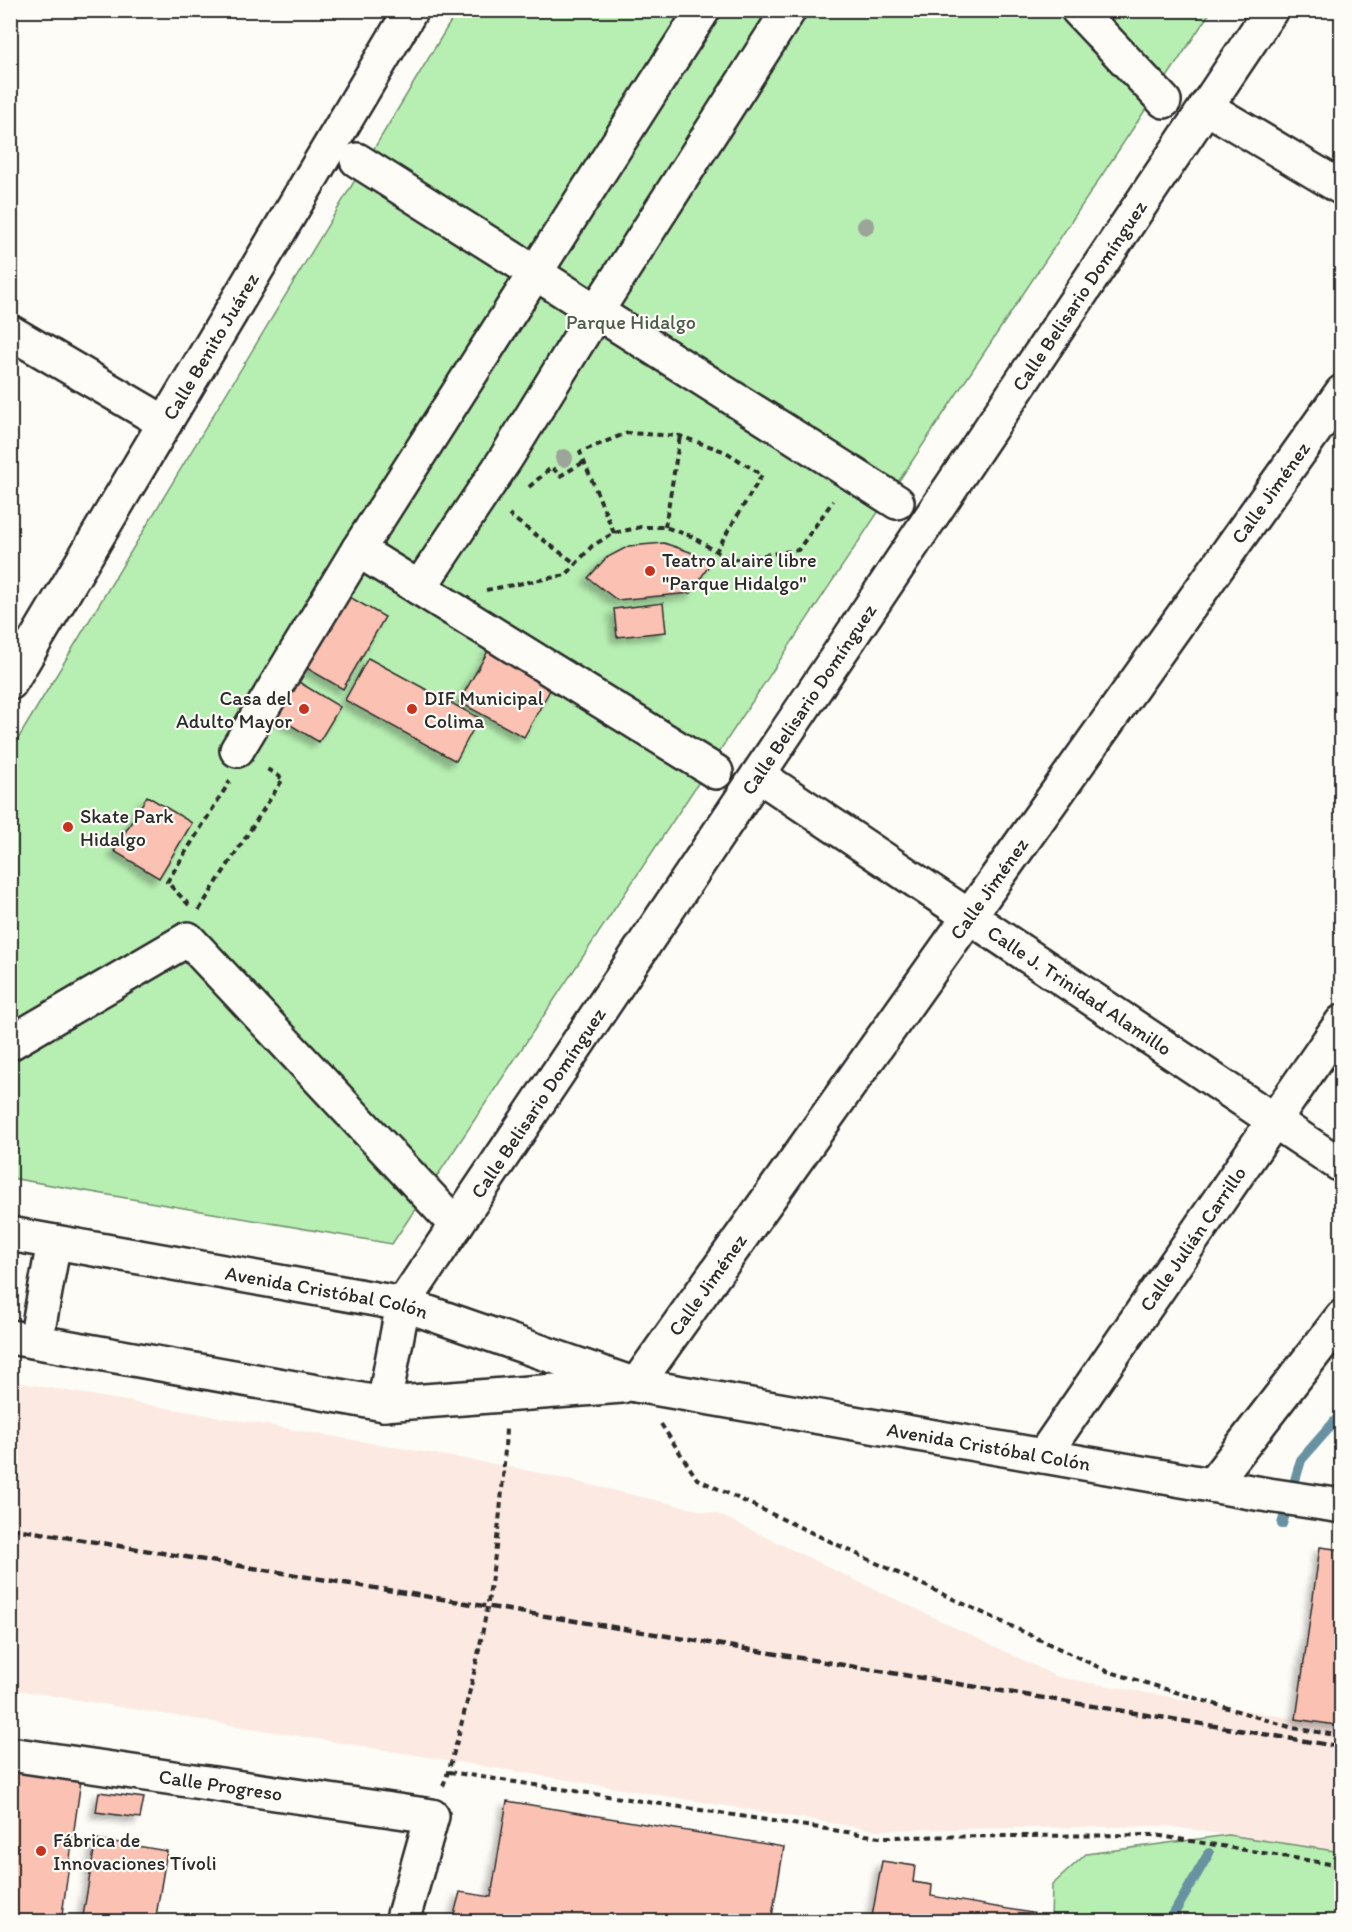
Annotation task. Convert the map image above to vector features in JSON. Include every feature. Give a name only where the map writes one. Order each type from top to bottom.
[{"type":"street","name":"Calle Benito Juárez","points":[[10,683],[411,10]]},
{"type":"street","points":[[235,762],[358,550],[704,10]]},
{"type":"street","points":[[429,594],[506,458],[596,312],[789,10]]},
{"type":"street","points":[[1078,10],[1164,101]]},
{"type":"street","name":"Calle Belisario Domínguez","points":[[384,1404],[403,1304],[1271,10]]},
{"type":"street","points":[[1206,107],[1341,188]]},
{"type":"street","points":[[357,160],[897,502]]},
{"type":"street","points":[[10,332],[165,423]]},
{"type":"street","name":"Calle Jiménez","points":[[636,1385],[1341,392]]},
{"type":"street","points":[[358,550],[716,772]]},
{"type":"street","name":"Calle J. Trinidad Alamillo","points":[[758,775],[1341,1166]]},
{"type":"street","points":[[10,1043],[188,939],[456,1225]]},
{"type":"street","name":"Calle Julián Carrillo","points":[[1043,1456],[1341,1022]]},
{"type":"street","name":"Avenida Cristóbal Colón","points":[[10,1234],[403,1304],[636,1385],[1341,1506]]},
{"type":"street","points":[[23,1339],[54,1242]]},
{"type":"street","points":[[1212,1485],[1341,1317]]},
{"type":"street","name":"Avenida Cristóbal Colón","points":[[23,1339],[384,1404],[636,1385]]},
{"type":"street","name":"Calle Progreso","points":[[10,1754],[432,1816]]},
{"type":"street","points":[[402,1922],[432,1816]]},
{"type":"path","points":[[614,533],[580,452],[627,434],[680,436],[726,452],[762,475],[716,551]]},
{"type":"path","points":[[665,527],[680,436]]},
{"type":"path","points":[[529,487],[552,467],[560,476],[584,462]]},
{"type":"path","points":[[429,594],[566,575],[592,546],[614,533],[641,527],[665,527],[691,536],[730,560],[798,550],[852,474]]},
{"type":"path","points":[[516,506],[510,516],[575,563]]},
{"type":"path","points":[[235,762],[167,882],[197,913],[283,778]]},
{"type":"path","points":[[636,1385],[697,1479],[1107,1671],[1293,1728],[1341,1736]]},
{"type":"path","points":[[432,1816],[455,1754],[491,1586],[504,1480],[507,1394]]},
{"type":"path","points":[[449,1772],[879,1837],[1155,1835],[1341,1866]]},
{"type":"shaded area","points":[[10,1381],[517,1468],[720,1515],[1058,1677],[1295,1719],[1320,1547],[1341,1550],[1341,1852],[1166,1826],[874,1830],[11,1689]]},
{"type":"green space","name":"Parque Hidalgo","points":[[457,11],[1211,11],[392,1244],[11,1178],[10,752]]},
{"type":"green space","points":[[1228,1835],[1341,1852],[1341,1921],[1051,1921],[1052,1885],[1086,1854]]},
{"type":"building","name":"Teatro al aire libre \"Parque Hidalgo\"","points":[[664,543],[690,552],[710,564],[691,593],[617,600],[588,578],[606,558],[629,546]]},
{"type":"building","points":[[339,591],[385,617],[343,689],[298,663]]},
{"type":"building","points":[[663,603],[666,632],[617,637],[614,609]]},
{"type":"building","points":[[491,646],[555,681],[524,737],[459,702]]},
{"type":"building","name":"DIF Municipal Colima","points":[[368,658],[479,718],[456,761],[345,700]]},
{"type":"building","name":"Casa del Adulto Mayor","points":[[289,676],[340,707],[319,742],[267,711]]},
{"type":"building","points":[[147,796],[192,823],[159,878],[114,851]]},
{"type":"building","points":[[1320,1547],[1342,1550],[1342,1726],[1296,1719]]},
{"type":"building","name":"Fábrica de Innovaciones Tívoli","points":[[10,1769],[81,1780],[61,1922],[10,1922]]},
{"type":"building","points":[[99,1792],[144,1798],[140,1818],[96,1812]]},
{"type":"building","points":[[507,1801],[784,1847],[771,1922],[452,1922],[460,1892],[491,1897]]},
{"type":"building","points":[[96,1839],[167,1851],[155,1922],[82,1922]]},
{"type":"building","points":[[882,1861],[915,1866],[913,1882],[932,1885],[931,1896],[1038,1914],[1037,1922],[871,1922]]},
{"type":"waterway","points":[[1282,1524],[1301,1460],[1342,1413]]},
{"type":"waterway","points":[[1169,1922],[1209,1853]]},
{"type":"railway","points":[[10,1528],[1342,1747]]},
{"type":"place","name":"Teatro al aire libre \"Parque Hidalgo\"","points":[[650,571]]},
{"type":"place","name":"Casa del Adulto Mayor","points":[[304,709]]},
{"type":"place","name":"DIF Municipal Colima","points":[[412,709]]},
{"type":"place","name":"Skate Park Hidalgo","points":[[68,827]]},
{"type":"place","name":"Fábrica de Innovaciones Tívoli","points":[[41,1851]]}]
